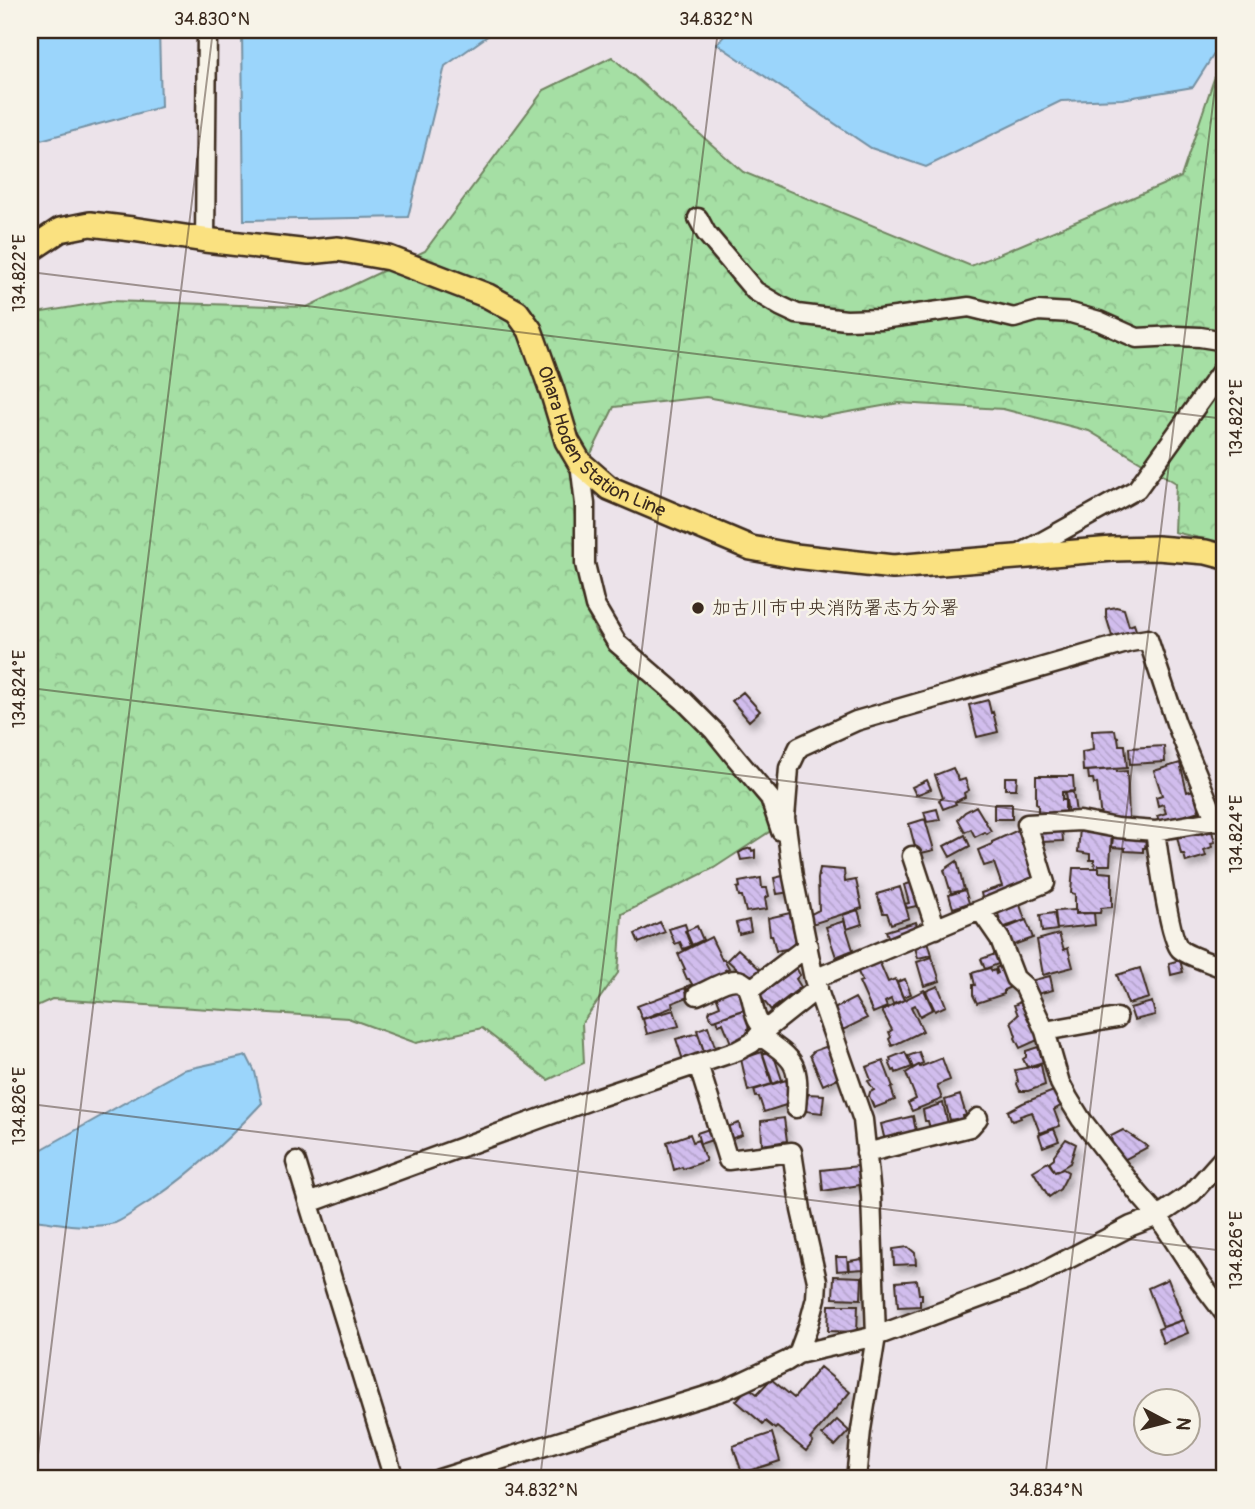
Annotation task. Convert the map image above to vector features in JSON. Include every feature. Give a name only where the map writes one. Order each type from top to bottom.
[{"type":"main road","name":"Ohara Hoden Station Line","points":[[30,250],[60,230],[90,224],[309,252],[338,249],[389,258],[488,296],[517,312],[530,330],[567,441],[580,463],[608,488],[751,548],[893,567],[1112,549],[1157,548],[1206,552],[1225,557]]},
{"type":"street","points":[[205,240],[207,30]]},
{"type":"street","points":[[698,218],[706,233],[755,290],[797,314],[846,320],[881,319],[969,307],[1014,318],[1038,311],[1071,313],[1099,321],[1137,338],[1177,336],[1225,341]]},
{"type":"street","points":[[1014,558],[1137,489],[1225,366]]},
{"type":"street","points":[[580,463],[585,504],[585,564],[595,606],[617,643],[706,723],[770,798],[791,859]]},
{"type":"street","points":[[309,1203],[596,1098],[737,1051],[752,1043],[816,983],[1045,883],[1027,824],[1080,821],[1155,831],[1220,820],[1176,723],[1148,639],[1117,645],[856,721],[799,747],[789,768],[785,818],[793,877],[816,983],[863,1120],[871,1195],[876,1336],[856,1479]]},
{"type":"street","points":[[1155,831],[1170,923],[1177,947],[1185,953],[1225,969]]},
{"type":"street","points":[[912,856],[936,929]]},
{"type":"street","points":[[980,910],[1000,939],[1015,978],[1024,986],[1045,1031],[1060,1083],[1068,1098],[1081,1119],[1158,1216],[1225,1314]]},
{"type":"street","points":[[750,990],[808,946]]},
{"type":"street","points":[[697,995],[729,981],[744,983],[750,990],[762,1032],[793,1064],[797,1074],[796,1108]]},
{"type":"street","points":[[1045,1031],[1117,1018]]},
{"type":"street","points":[[698,1064],[728,1160],[792,1152],[801,1210],[817,1282],[816,1298],[798,1354]]},
{"type":"street","points":[[866,1153],[970,1127],[978,1118]]},
{"type":"street","points":[[439,1479],[725,1390],[798,1354],[876,1336],[1028,1279],[1131,1226],[1158,1216],[1192,1194],[1225,1156]]},
{"type":"street","points":[[296,1161],[394,1479]]},
{"type":"green space","points":[[1225,38],[1225,544],[1174,532],[1176,483],[1089,431],[1003,409],[899,403],[821,417],[706,397],[614,407],[573,490],[580,592],[596,633],[696,724],[763,806],[772,830],[714,868],[622,914],[618,973],[582,1023],[584,1063],[548,1080],[482,1028],[416,1043],[348,1018],[52,999],[30,1009],[30,314],[109,301],[307,307],[425,251],[544,90],[612,57],[743,172],[971,266],[1181,177],[1222,55]]},
{"type":"water","points":[[30,30],[159,30],[161,107],[30,143]]},
{"type":"water","points":[[242,30],[496,30],[445,66],[408,217],[244,220]]},
{"type":"water","points":[[729,30],[1225,30],[1225,37],[1193,87],[1122,99],[1061,101],[926,167],[871,148],[717,44]]},
{"type":"water","points":[[247,1056],[255,1072],[262,1103],[219,1147],[172,1186],[115,1223],[74,1225],[34,1220],[30,1217],[30,1156],[183,1070]]},
{"type":"building","points":[[1106,609],[1124,609],[1129,626],[1134,624],[1137,633],[1113,639]]},
{"type":"building","points":[[743,692],[760,711],[749,721],[732,701]]},
{"type":"building","points":[[988,700],[998,732],[977,737],[969,705]]},
{"type":"building","points":[[1115,730],[1119,745],[1125,745],[1127,768],[1083,771],[1082,752],[1093,750],[1092,731]]},
{"type":"building","points":[[1164,746],[1165,762],[1130,764],[1129,748]]},
{"type":"building","points":[[1180,763],[1187,792],[1193,790],[1199,811],[1160,823],[1157,816],[1166,813],[1163,804],[1158,806],[1156,797],[1162,795],[1154,771]]},
{"type":"building","points":[[953,768],[959,781],[965,779],[969,790],[956,804],[943,809],[939,800],[943,798],[935,775]]},
{"type":"building","points":[[1117,769],[1117,772],[1127,771],[1129,818],[1123,821],[1101,819],[1097,783],[1094,784],[1093,779],[1089,779],[1088,771]]},
{"type":"building","points":[[1036,776],[1073,776],[1074,791],[1062,792],[1065,813],[1038,813]]},
{"type":"building","points":[[1005,777],[1017,777],[1016,789],[1005,789]]},
{"type":"building","points":[[927,780],[931,789],[916,795],[912,787]]},
{"type":"building","points":[[1073,792],[1076,813],[1068,814],[1065,793]]},
{"type":"building","points":[[994,804],[1012,804],[1012,819],[994,819]]},
{"type":"building","points":[[976,806],[991,831],[975,837],[971,829],[965,832],[958,819]]},
{"type":"building","points":[[937,809],[940,820],[927,822],[924,812]]},
{"type":"building","points":[[925,819],[934,850],[917,854],[909,824]]},
{"type":"building","points":[[1199,827],[1202,834],[1212,831],[1215,842],[1211,843],[1212,847],[1204,850],[1206,856],[1186,862],[1184,854],[1181,854],[1176,832]]},
{"type":"building","points":[[1080,828],[1112,831],[1110,865],[1099,865],[1095,868],[1090,854],[1078,852]]},
{"type":"building","points":[[1020,829],[1040,880],[983,903],[981,893],[1002,886],[994,863],[984,866],[978,850]]},
{"type":"building","points":[[1039,829],[1062,829],[1063,841],[1040,842],[1035,834]]},
{"type":"building","points":[[965,835],[970,846],[950,857],[944,846]]},
{"type":"building","points":[[1115,835],[1146,837],[1143,852],[1112,847]]},
{"type":"building","points":[[751,848],[752,851],[755,850],[755,858],[741,860],[739,853]]},
{"type":"building","points":[[957,861],[964,890],[951,893],[944,870]]},
{"type":"building","points":[[820,868],[844,870],[845,882],[856,880],[862,908],[812,924],[811,914],[819,910]]},
{"type":"building","points":[[1073,868],[1099,868],[1099,872],[1112,873],[1112,907],[1101,908],[1100,913],[1076,913],[1075,894],[1071,893]]},
{"type":"building","points":[[787,875],[790,892],[777,894],[774,878]]},
{"type":"building","points":[[761,878],[762,888],[767,888],[769,896],[765,898],[767,909],[746,912],[737,888],[740,887],[739,882]]},
{"type":"building","points":[[914,882],[921,905],[907,908],[905,904],[909,903],[904,885]]},
{"type":"building","points":[[900,887],[909,918],[891,924],[887,913],[883,913],[877,894]]},
{"type":"building","points":[[965,890],[969,903],[953,908],[949,895]]},
{"type":"building","points":[[1018,899],[1025,920],[1002,928],[997,911]]},
{"type":"building","points":[[858,910],[862,924],[847,929],[843,915]]},
{"type":"building","points":[[1076,910],[1076,914],[1094,913],[1095,925],[1057,929],[1055,911]]},
{"type":"building","points":[[790,913],[795,947],[776,951],[768,918]]},
{"type":"building","points":[[1054,913],[1057,930],[1042,932],[1040,915]]},
{"type":"building","points":[[749,920],[751,931],[739,934],[736,923]]},
{"type":"building","points":[[1026,920],[1033,938],[1011,946],[1004,929]]},
{"type":"building","points":[[844,921],[853,950],[836,957],[826,927]]},
{"type":"building","points":[[660,922],[665,932],[639,943],[635,934]]},
{"type":"building","points":[[916,922],[917,926],[889,939],[886,931]]},
{"type":"building","points":[[685,924],[691,946],[683,949],[680,942],[675,944],[669,929]]},
{"type":"building","points":[[697,926],[703,940],[692,945],[686,931]]},
{"type":"building","points":[[1059,934],[1064,950],[1068,948],[1073,967],[1043,975],[1037,940]]},
{"type":"building","points":[[711,937],[729,968],[690,994],[686,987],[692,984],[687,979],[678,954]]},
{"type":"building","points":[[928,941],[932,955],[918,958],[914,944]]},
{"type":"building","points":[[738,949],[762,971],[751,982],[727,960]]},
{"type":"building","points":[[998,953],[1001,963],[985,969],[981,959]]},
{"type":"building","points":[[932,957],[940,981],[924,986],[917,962]]},
{"type":"building","points":[[1180,960],[1183,972],[1171,975],[1169,963]]},
{"type":"building","points":[[879,961],[888,982],[895,979],[904,1000],[893,1004],[891,999],[885,1002],[887,1007],[873,1013],[859,982],[862,981],[857,970]]},
{"type":"building","points":[[794,963],[800,975],[796,979],[801,987],[771,1010],[757,992]]},
{"type":"building","points":[[1006,963],[1015,985],[1004,990],[1004,994],[977,1003],[973,995],[975,985],[972,973],[990,968],[995,970],[996,974],[996,968]]},
{"type":"building","points":[[1140,968],[1149,998],[1128,1004],[1117,975]]},
{"type":"building","points":[[1050,976],[1053,990],[1033,995],[1030,981]]},
{"type":"building","points":[[905,979],[911,994],[903,997],[897,982]]},
{"type":"building","points":[[938,986],[946,1006],[935,1011],[926,991]]},
{"type":"building","points":[[734,987],[739,988],[748,1008],[711,1019],[710,1010],[720,1006],[718,993]]},
{"type":"building","points":[[685,988],[688,997],[672,1003],[673,1007],[642,1019],[637,1006]]},
{"type":"building","points":[[924,990],[933,1009],[920,1016],[915,1005],[911,1007],[923,1031],[892,1046],[889,1032],[892,1030],[882,1011]]},
{"type":"building","points":[[855,998],[867,1018],[843,1030],[834,1009]]},
{"type":"building","points":[[1025,1000],[1033,1027],[1037,1026],[1042,1038],[1020,1048],[1011,1021],[1018,1015],[1014,1005]]},
{"type":"building","points":[[1152,1002],[1155,1015],[1134,1020],[1130,1008]]},
{"type":"building","points":[[747,1009],[750,1016],[747,1036],[731,1043],[723,1023],[719,1025],[717,1019]]},
{"type":"building","points":[[674,1010],[679,1026],[647,1034],[643,1019]]},
{"type":"building","points":[[708,1026],[716,1050],[705,1054],[697,1030]]},
{"type":"building","points":[[698,1033],[704,1053],[683,1060],[676,1039]]},
{"type":"building","points":[[825,1047],[838,1078],[823,1085],[810,1055]]},
{"type":"building","points":[[1038,1047],[1043,1062],[1027,1067],[1023,1059],[1026,1057],[1026,1051]]},
{"type":"building","points":[[772,1050],[782,1080],[773,1084],[763,1054]]},
{"type":"building","points":[[762,1052],[772,1084],[748,1091],[741,1059]]},
{"type":"building","points":[[905,1052],[912,1067],[896,1073],[889,1062],[890,1058]]},
{"type":"building","points":[[919,1052],[923,1063],[913,1068],[908,1056]]},
{"type":"building","points":[[942,1058],[950,1080],[937,1085],[942,1099],[912,1111],[908,1103],[916,1099],[906,1073],[919,1065],[920,1067]]},
{"type":"building","points":[[883,1061],[895,1100],[874,1108],[869,1096],[874,1090],[868,1081],[871,1080],[866,1067]]},
{"type":"building","points":[[1041,1065],[1045,1085],[1020,1091],[1015,1070]]},
{"type":"building","points":[[786,1080],[792,1103],[764,1112],[754,1090]]},
{"type":"building","points":[[1056,1090],[1062,1105],[1054,1110],[1060,1126],[1040,1133],[1032,1112],[1013,1121],[1011,1119],[1008,1111]]},
{"type":"building","points":[[808,1094],[824,1095],[822,1113],[805,1111]]},
{"type":"building","points":[[960,1095],[966,1115],[963,1116],[965,1123],[958,1125],[956,1119],[950,1120],[945,1100]]},
{"type":"building","points":[[943,1103],[949,1128],[931,1132],[923,1110]]},
{"type":"building","points":[[913,1116],[917,1136],[885,1141],[881,1124]]},
{"type":"building","points":[[784,1118],[787,1141],[762,1145],[761,1121]]},
{"type":"building","points":[[739,1123],[742,1135],[730,1139],[727,1127]]},
{"type":"building","points":[[709,1129],[712,1140],[700,1144],[697,1133]]},
{"type":"building","points":[[1054,1129],[1059,1141],[1043,1147],[1039,1135]]},
{"type":"building","points":[[1123,1130],[1148,1147],[1122,1161],[1111,1136]]},
{"type":"building","points":[[690,1134],[693,1142],[698,1140],[706,1161],[674,1170],[667,1142]]},
{"type":"building","points":[[1066,1139],[1076,1144],[1070,1163],[1055,1172],[1049,1162]]},
{"type":"building","points":[[1048,1162],[1055,1172],[1063,1169],[1068,1172],[1060,1189],[1049,1197],[1033,1171]]},
{"type":"building","points":[[858,1166],[860,1185],[823,1191],[821,1170]]},
{"type":"building","points":[[908,1247],[915,1253],[916,1264],[894,1265],[893,1249]]},
{"type":"building","points":[[836,1257],[847,1257],[848,1270],[837,1271]]},
{"type":"building","points":[[862,1259],[864,1269],[850,1270],[849,1261]]},
{"type":"building","points":[[834,1276],[862,1277],[861,1299],[833,1298]]},
{"type":"building","points":[[1168,1279],[1182,1320],[1163,1327],[1148,1288]]},
{"type":"building","points":[[917,1280],[919,1294],[922,1294],[920,1306],[898,1307],[896,1282]]},
{"type":"building","points":[[829,1305],[858,1305],[857,1332],[828,1331]]},
{"type":"building","points":[[1183,1320],[1188,1333],[1163,1343],[1158,1329]]},
{"type":"building","points":[[820,1367],[850,1392],[810,1439],[813,1442],[806,1451],[777,1427],[775,1429],[765,1421],[763,1424],[736,1401],[748,1387],[757,1394],[771,1379],[794,1398]]},
{"type":"building","points":[[837,1420],[849,1431],[835,1446],[822,1435]]},
{"type":"building","points":[[772,1433],[780,1461],[742,1473],[733,1446]]},
{"type":"place","name":"加古川市中央消防署志方分署","points":[[698,608]]}]
